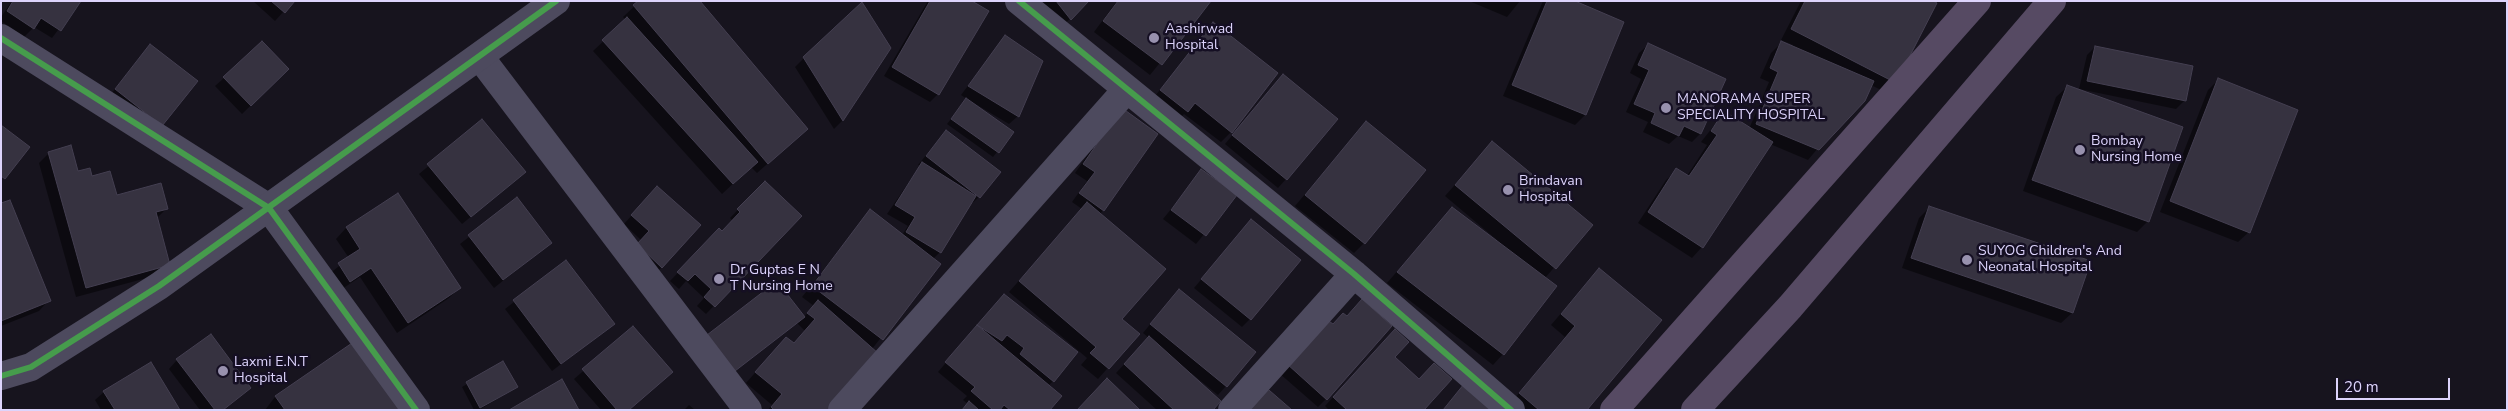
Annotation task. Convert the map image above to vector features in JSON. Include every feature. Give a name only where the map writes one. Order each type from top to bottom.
[{"type":"main road","points":[[1614,410],[1977,1]]},
{"type":"main road","points":[[1695,410],[1790,306],[2052,1]]},
{"type":"street","points":[[1,376],[31,367],[159,286],[556,1]]},
{"type":"street","points":[[1019,1],[1354,274],[1511,410]]},
{"type":"street","points":[[1,38],[269,208],[416,410]]},
{"type":"street","points":[[480,57],[748,410]]},
{"type":"street","points":[[842,410],[1127,89]]},
{"type":"street","points":[[1232,410],[1354,274]]},
{"type":"building","points":[[13,1],[81,1],[61,31],[41,18],[34,29],[7,11]]},
{"type":"building","points":[[271,1],[295,1],[285,13]]},
{"type":"building","points":[[638,1],[700,1],[808,129],[768,164],[633,5]]},
{"type":"building","points":[[930,1],[972,1],[989,11],[939,95],[892,67]]},
{"type":"building","points":[[1056,1],[1089,1],[1071,20]]},
{"type":"building","points":[[1118,1],[1211,1],[1162,65],[1103,21]]},
{"type":"building","points":[[1547,1],[1575,1],[1624,22],[1586,115],[1512,85]]},
{"type":"building","points":[[1805,1],[1933,1],[1937,3],[1896,83],[1791,29]]},
{"type":"building","points":[[862,2],[891,48],[843,121],[803,57]]},
{"type":"building","points":[[627,17],[758,162],[733,184],[602,40]]},
{"type":"building","points":[[1213,22],[1278,73],[1232,133],[1195,103],[1188,112],[1160,90]]},
{"type":"building","points":[[1005,35],[1043,61],[1019,117],[968,86]]},
{"type":"building","points":[[262,41],[289,69],[251,106],[223,77]]},
{"type":"building","points":[[1781,41],[1874,81],[1865,101],[1819,150],[1756,124],[1778,72],[1770,68]]},
{"type":"building","points":[[1648,43],[1726,79],[1701,134],[1684,126],[1679,136],[1651,123],[1655,113],[1634,104],[1649,70],[1638,65]]},
{"type":"building","points":[[150,44],[198,81],[162,126],[115,89]]},
{"type":"building","points":[[2095,46],[2193,66],[2186,101],[2087,81]]},
{"type":"building","points":[[1283,74],[1338,119],[1287,180],[1232,135]]},
{"type":"building","points":[[2218,78],[2298,110],[2250,233],[2170,201]]},
{"type":"building","points":[[2067,85],[2183,127],[2149,222],[2032,180]]},
{"type":"building","points":[[966,98],[1014,132],[999,153],[951,119]]},
{"type":"building","points":[[1122,108],[1158,134],[1104,211],[1079,193],[1095,172],[1083,164]]},
{"type":"building","points":[[1724,111],[1773,142],[1703,248],[1648,212],[1676,168],[1689,176],[1717,135],[1711,131]]},
{"type":"building","points":[[482,119],[526,172],[471,217],[427,164]]},
{"type":"building","points":[[1366,121],[1426,170],[1365,244],[1305,195]]},
{"type":"building","points":[[1,125],[30,147],[5,179],[1,176]]},
{"type":"building","points":[[946,130],[1001,172],[980,198],[926,156]]},
{"type":"building","points":[[1492,141],[1593,225],[1556,269],[1455,185]]},
{"type":"building","points":[[71,145],[78,171],[90,168],[92,176],[110,171],[117,195],[161,183],[168,209],[156,212],[170,265],[86,288],[48,152]]},
{"type":"building","points":[[922,162],[976,196],[941,253],[906,232],[915,217],[895,205]]},
{"type":"building","points":[[1201,169],[1237,195],[1206,236],[1171,210]]},
{"type":"building","points":[[765,181],[802,216],[715,307],[704,297],[711,289],[695,274],[688,281],[677,272],[719,228],[722,231],[740,212],[737,209]]},
{"type":"building","points":[[657,186],[701,225],[662,268],[637,244],[649,231],[631,215]]},
{"type":"building","points":[[398,193],[461,288],[408,323],[371,268],[350,282],[338,263],[360,249],[346,227]]},
{"type":"building","points":[[517,197],[552,243],[503,280],[468,235]]},
{"type":"building","points":[[10,200],[51,301],[1,321],[1,203]]},
{"type":"building","points":[[1087,202],[1166,269],[1122,319],[1140,334],[1109,369],[1090,353],[1096,347],[1019,281]]},
{"type":"building","points":[[1929,206],[2091,261],[2073,313],[1911,258]]},
{"type":"building","points":[[1452,207],[1557,286],[1504,355],[1397,272]]},
{"type":"building","points":[[870,209],[941,264],[883,340],[812,286]]},
{"type":"building","points":[[1251,219],[1301,260],[1251,320],[1201,279]]},
{"type":"building","points":[[566,260],[615,324],[561,364],[513,300]]},
{"type":"building","points":[[1599,268],[1662,320],[1587,410],[1539,410],[1519,393],[1575,326],[1561,314]]},
{"type":"building","points":[[777,281],[805,317],[735,371],[707,335]]},
{"type":"building","points":[[1179,289],[1256,352],[1227,387],[1150,324]]},
{"type":"building","points":[[1004,294],[1078,352],[1054,382],[1020,354],[1024,348],[1007,335],[1002,341],[977,325]]},
{"type":"building","points":[[1362,299],[1392,326],[1327,400],[1287,364],[1326,319],[1333,324],[1343,313],[1347,316]]},
{"type":"building","points":[[818,300],[879,354],[830,410],[774,410],[771,407],[782,394],[755,372],[786,337],[794,343],[815,319],[807,313]]},
{"type":"building","points":[[977,325],[1062,396],[1050,410],[1010,410],[1004,405],[1000,410],[993,410],[971,391],[975,387],[945,362]]},
{"type":"building","points":[[633,326],[673,372],[629,410],[617,410],[582,369]]},
{"type":"building","points":[[1395,329],[1409,342],[1395,357],[1419,379],[1434,363],[1452,379],[1424,410],[1347,410],[1333,397]]},
{"type":"building","points":[[211,334],[251,388],[223,410],[215,410],[176,359]]},
{"type":"building","points":[[1149,336],[1221,401],[1213,410],[1174,410],[1124,364]]},
{"type":"building","points":[[355,341],[402,410],[285,410],[275,396]]},
{"type":"building","points":[[503,361],[518,387],[480,408],[466,382]]},
{"type":"building","points":[[151,362],[180,410],[115,410],[103,391]]},
{"type":"building","points":[[1107,378],[1140,410],[1077,410]]},
{"type":"building","points":[[562,379],[579,410],[509,410]]},
{"type":"building","points":[[1262,384],[1292,410],[1240,410]]},
{"type":"building","points":[[1464,384],[1496,410],[1443,410]]},
{"type":"building","points":[[969,401],[979,410],[962,410]]},
{"type":"cycle path","points":[[1,376],[31,367],[159,286],[556,1]]},
{"type":"cycle path","points":[[1019,1],[1354,274],[1511,410]]},
{"type":"cycle path","points":[[1,38],[269,208],[416,410]]},
{"type":"place","name":"Aashirwad Hospital","points":[[1154,38]]},
{"type":"place","name":"MANORAMA SUPER SPECIALITY HOSPITAL","points":[[1666,108]]},
{"type":"place","name":"Bombay Nursing Home","points":[[2080,150]]},
{"type":"place","name":"Brindavan Hospital","points":[[1508,190]]},
{"type":"place","name":"SUYOG Children's And Neonatal Hospital","points":[[1967,260]]},
{"type":"place","name":"Dr Guptas E N T Nursing Home","points":[[719,279]]},
{"type":"place","name":"Laxmi E.N.T Hospital","points":[[223,371]]}]
